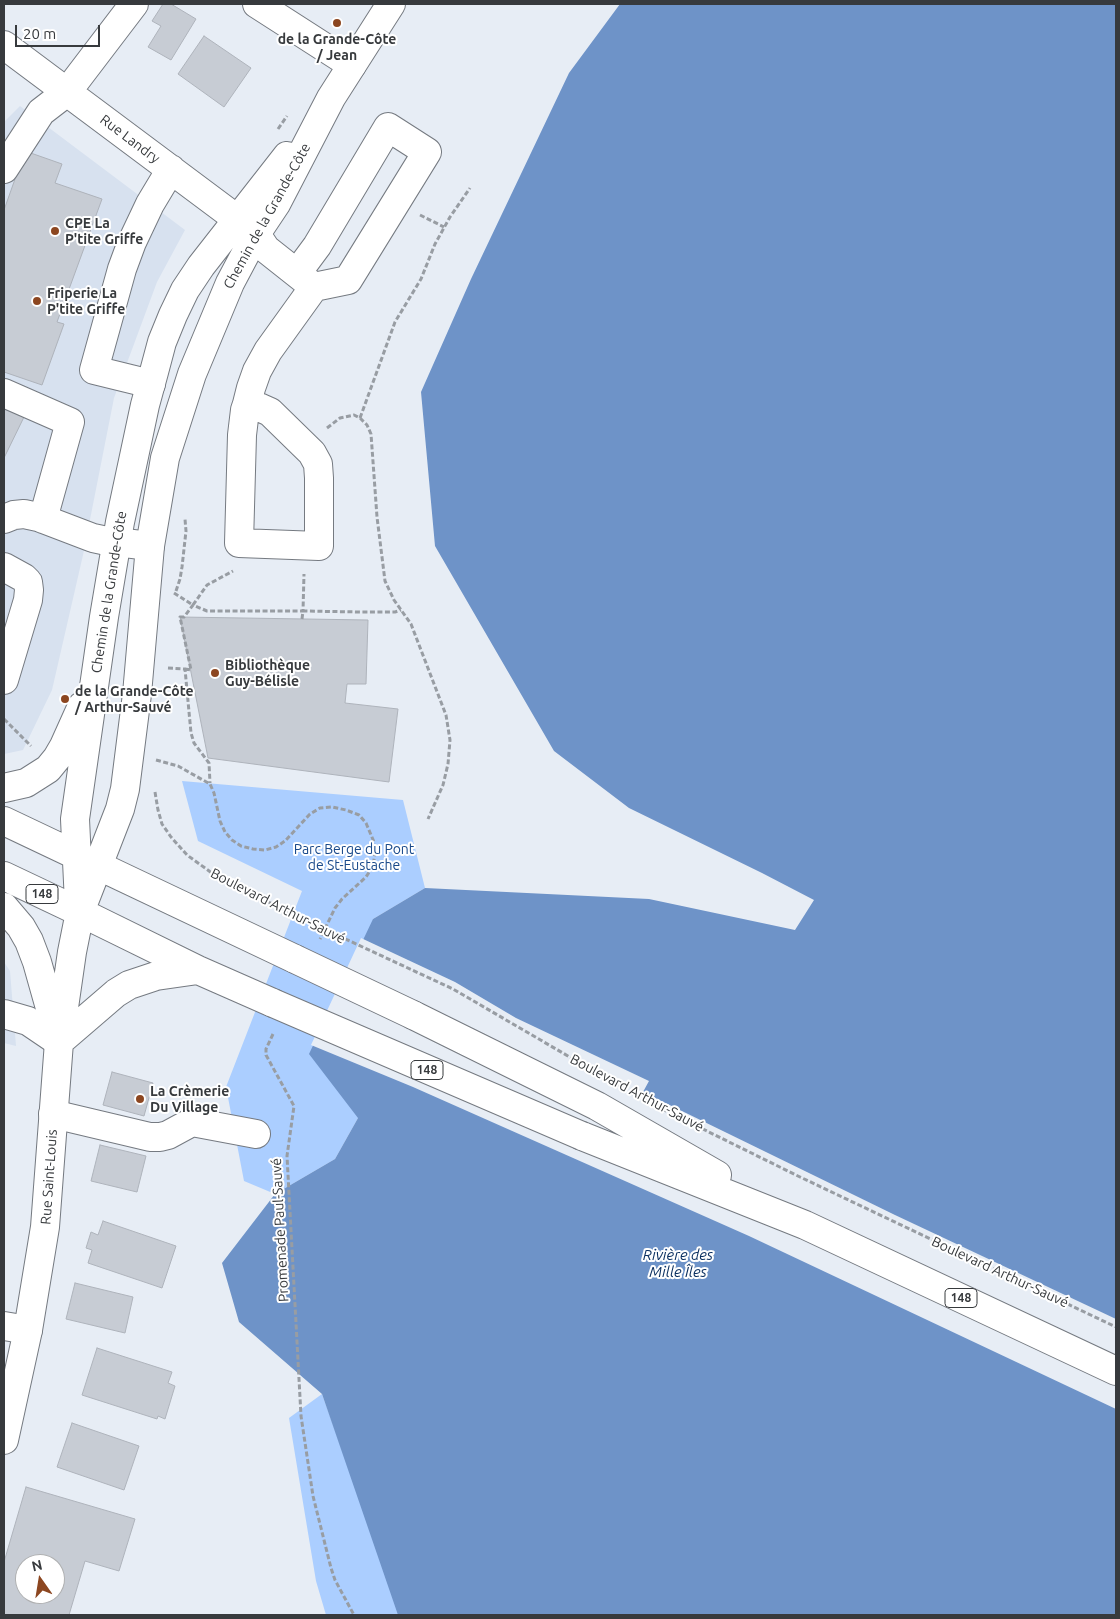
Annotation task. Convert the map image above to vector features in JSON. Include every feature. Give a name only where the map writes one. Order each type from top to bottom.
[{"type":"main road","points":[[4,169],[41,112],[67,92],[134,4]]},
{"type":"main road","points":[[257,4],[352,65]]},
{"type":"main road","name":"Chemin de la Grande-Côte","points":[[80,912],[87,860],[75,819],[94,682],[117,542],[133,460],[162,342],[185,290],[196,272],[246,226],[391,4]]},
{"type":"main road","name":"Rue Landry","points":[[4,45],[246,226],[266,249],[306,280]]},
{"type":"main road","points":[[247,404],[270,412],[312,453],[318,464],[319,546],[239,544],[242,435],[247,404],[257,371],[306,280],[317,246],[388,128],[427,152],[348,280],[306,280]]},
{"type":"main road","points":[[151,384],[94,370],[132,242],[150,204],[171,169]]},
{"type":"main road","name":"Chemin de la Grande-Côte","points":[[87,860],[120,809],[125,789],[137,694],[150,546],[162,476],[176,419],[223,298],[246,226]]},
{"type":"main road","points":[[4,393],[70,422],[43,519]]},
{"type":"main road","points":[[4,519],[24,514],[43,519],[93,538],[150,546]]},
{"type":"main road","points":[[4,567],[24,578],[28,582],[29,590],[28,600],[4,680]]},
{"type":"main road","points":[[4,788],[26,782],[48,769],[57,758],[94,682]]},
{"type":"main road","name":"148","points":[[4,821],[87,860],[306,952],[422,1020],[597,1106],[805,1225]]},
{"type":"main road","name":"148","points":[[4,876],[198,970],[275,1016],[805,1225],[1116,1371]]},
{"type":"main road","points":[[4,907],[16,920],[29,940],[59,1042]]},
{"type":"main road","name":"Rue Saint-Louis","points":[[4,1440],[16,1328],[45,1227],[59,1042],[72,952],[80,912]]},
{"type":"main road","points":[[59,1042],[116,993],[129,985],[156,976],[198,970]]},
{"type":"main road","points":[[4,1014],[28,1021],[59,1042]]},
{"type":"main road","points":[[54,1114],[150,1137],[168,1135],[192,1122],[256,1134]]},
{"type":"path","points":[[273,137],[289,114]]},
{"type":"path","points":[[360,418],[395,322],[421,279],[435,244],[450,217],[470,188]]},
{"type":"path","points":[[331,424],[346,416],[354,415],[367,425],[371,434],[376,517],[385,581],[394,600],[411,624],[446,715],[450,740],[448,764],[443,785],[428,819]]},
{"type":"path","points":[[170,598],[178,588],[180,580],[186,531],[185,515]]},
{"type":"path","points":[[302,619],[304,567]]},
{"type":"path","points":[[174,669],[191,670],[180,617],[184,617],[207,585],[235,569]]},
{"type":"path","points":[[178,596],[207,611],[395,612],[401,610]]},
{"type":"path","points":[[185,669],[190,733],[194,743],[209,763],[210,784],[214,793],[220,821],[225,832],[232,840],[242,846],[253,849],[265,850],[276,847],[285,841],[310,814],[320,808],[332,807],[346,810],[359,815],[366,823],[374,842],[373,866],[366,877],[342,899],[306,952]]},
{"type":"path","points":[[4,719],[36,750]]},
{"type":"path","points":[[155,751],[155,769]]},
{"type":"path","points":[[155,760],[178,766],[210,784]]},
{"type":"path","name":"Boulevard Arthur-Sauvé","points":[[155,786],[162,824],[171,838],[187,855],[216,876],[310,923],[453,990],[640,1098],[800,1177],[1116,1327]]},
{"type":"path","name":"Promenade Paul-Sauvé","points":[[275,1016],[266,1055],[294,1106],[287,1156],[301,1416],[313,1496],[331,1568],[335,1580],[354,1615]]},
{"type":"shaded area","points":[[20,106],[185,230],[157,282],[114,398],[83,555],[52,690],[23,750],[4,754],[4,122]]},
{"type":"shaded area","points":[[4,962],[10,971],[16,1046],[4,1043]]},
{"type":"green space","name":"Parc Berge du Pont de St-Eustache","points":[[182,781],[403,800],[425,888],[373,919],[358,1118],[335,1159],[275,1194],[244,1181],[226,1087],[302,891],[198,841]]},
{"type":"green space","points":[[322,1394],[389,1581],[399,1615],[326,1615],[316,1581],[289,1418]]},
{"type":"water","name":"Rivière des Mille Îles","points":[[620,4],[1116,4],[1116,1615],[398,1615],[322,1394],[239,1322],[222,1263],[275,1194],[335,1159],[358,1118],[309,1054],[373,919],[425,888],[649,899],[795,930],[814,900],[629,808],[554,751],[435,546],[421,392],[471,279],[569,73]]},
{"type":"pier","points":[[361,938],[455,982],[516,1018],[649,1081],[643,1092],[895,1215],[1116,1319],[1116,1409],[749,1236],[413,1087],[311,1045]]},
{"type":"building","points":[[163,4],[171,4],[196,19],[171,60],[148,47],[161,26],[152,21]]},
{"type":"building","points":[[204,36],[251,68],[224,107],[178,74]]},
{"type":"building","points":[[25,151],[62,164],[55,183],[102,199],[57,322],[64,324],[42,385],[4,372],[4,210]]},
{"type":"building","points":[[4,408],[24,417],[4,458]]},
{"type":"building","points":[[180,617],[368,620],[366,684],[347,684],[345,703],[398,709],[389,782],[208,758]]},
{"type":"building","points":[[112,1072],[153,1083],[144,1116],[103,1105]]},
{"type":"building","points":[[100,1145],[146,1156],[137,1192],[91,1181]]},
{"type":"building","points":[[103,1221],[176,1246],[162,1288],[88,1263],[92,1250],[86,1248],[91,1232],[98,1235]]},
{"type":"building","points":[[75,1283],[133,1297],[125,1333],[66,1319]]},
{"type":"building","points":[[97,1348],[172,1372],[168,1383],[175,1386],[165,1419],[158,1416],[157,1419],[82,1395]]},
{"type":"building","points":[[72,1423],[139,1446],[124,1490],[57,1467]]},
{"type":"building","points":[[26,1487],[135,1519],[119,1571],[85,1561],[69,1615],[4,1615],[4,1562]]},
{"type":"place","name":"de la Grande-Côte / Jean","points":[[337,23]]},
{"type":"place","name":"CPE La P'tite Griffe","points":[[55,231]]},
{"type":"place","name":"Friperie La P'tite Griffe","points":[[37,301]]},
{"type":"place","name":"Bibliothèque Guy-Bélisle","points":[[215,673]]},
{"type":"place","name":"de la Grande-Côte / Arthur-Sauvé","points":[[65,699]]},
{"type":"place","name":"La Crèmerie Du Village","points":[[140,1099]]}]
